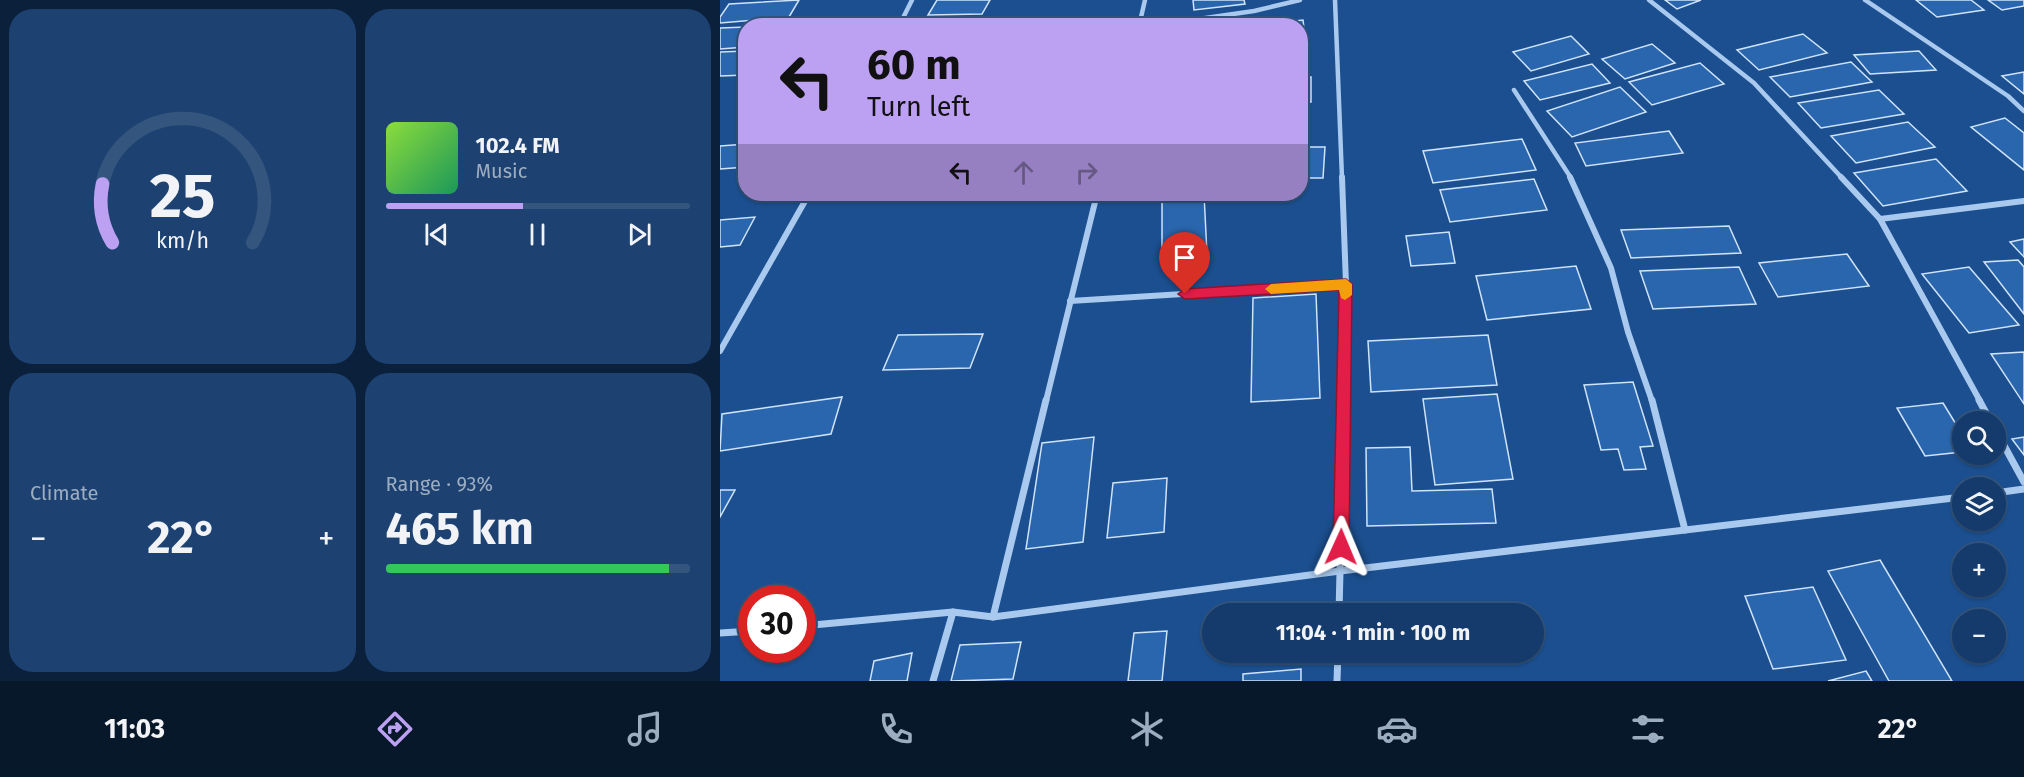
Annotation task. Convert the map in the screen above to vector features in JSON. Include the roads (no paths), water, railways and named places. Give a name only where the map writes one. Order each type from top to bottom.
[{"type":"street","points":[[903,18],[912,0]]},
{"type":"street","points":[[1140,18],[1145,0]]},
{"type":"street","points":[[1205,18],[1254,11],[1300,0]]},
{"type":"street","points":[[1335,0],[1346,284],[1340,603]]},
{"type":"street","points":[[1649,0],[1754,83],[1880,219],[1985,411]]},
{"type":"street","points":[[1865,0],[2008,96],[2024,111]]},
{"type":"street","points":[[1514,90],[1571,178],[1611,268],[1628,332],[1657,414],[1685,530]]},
{"type":"street","points":[[720,351],[805,201]]},
{"type":"street","points":[[993,617],[1095,201]]},
{"type":"street","points":[[1880,219],[2024,201]]},
{"type":"street","points":[[1070,301],[1346,284]]},
{"type":"street","points":[[2006,449],[2024,482]]},
{"type":"street","points":[[2006,491],[2024,489]]},
{"type":"street","points":[[816,625],[953,612],[993,617],[1341,571],[1952,498]]},
{"type":"street","points":[[933,681],[953,612]]},
{"type":"street","points":[[720,633],[738,632]]},
{"type":"street","points":[[1337,681],[1338,663]]}]
